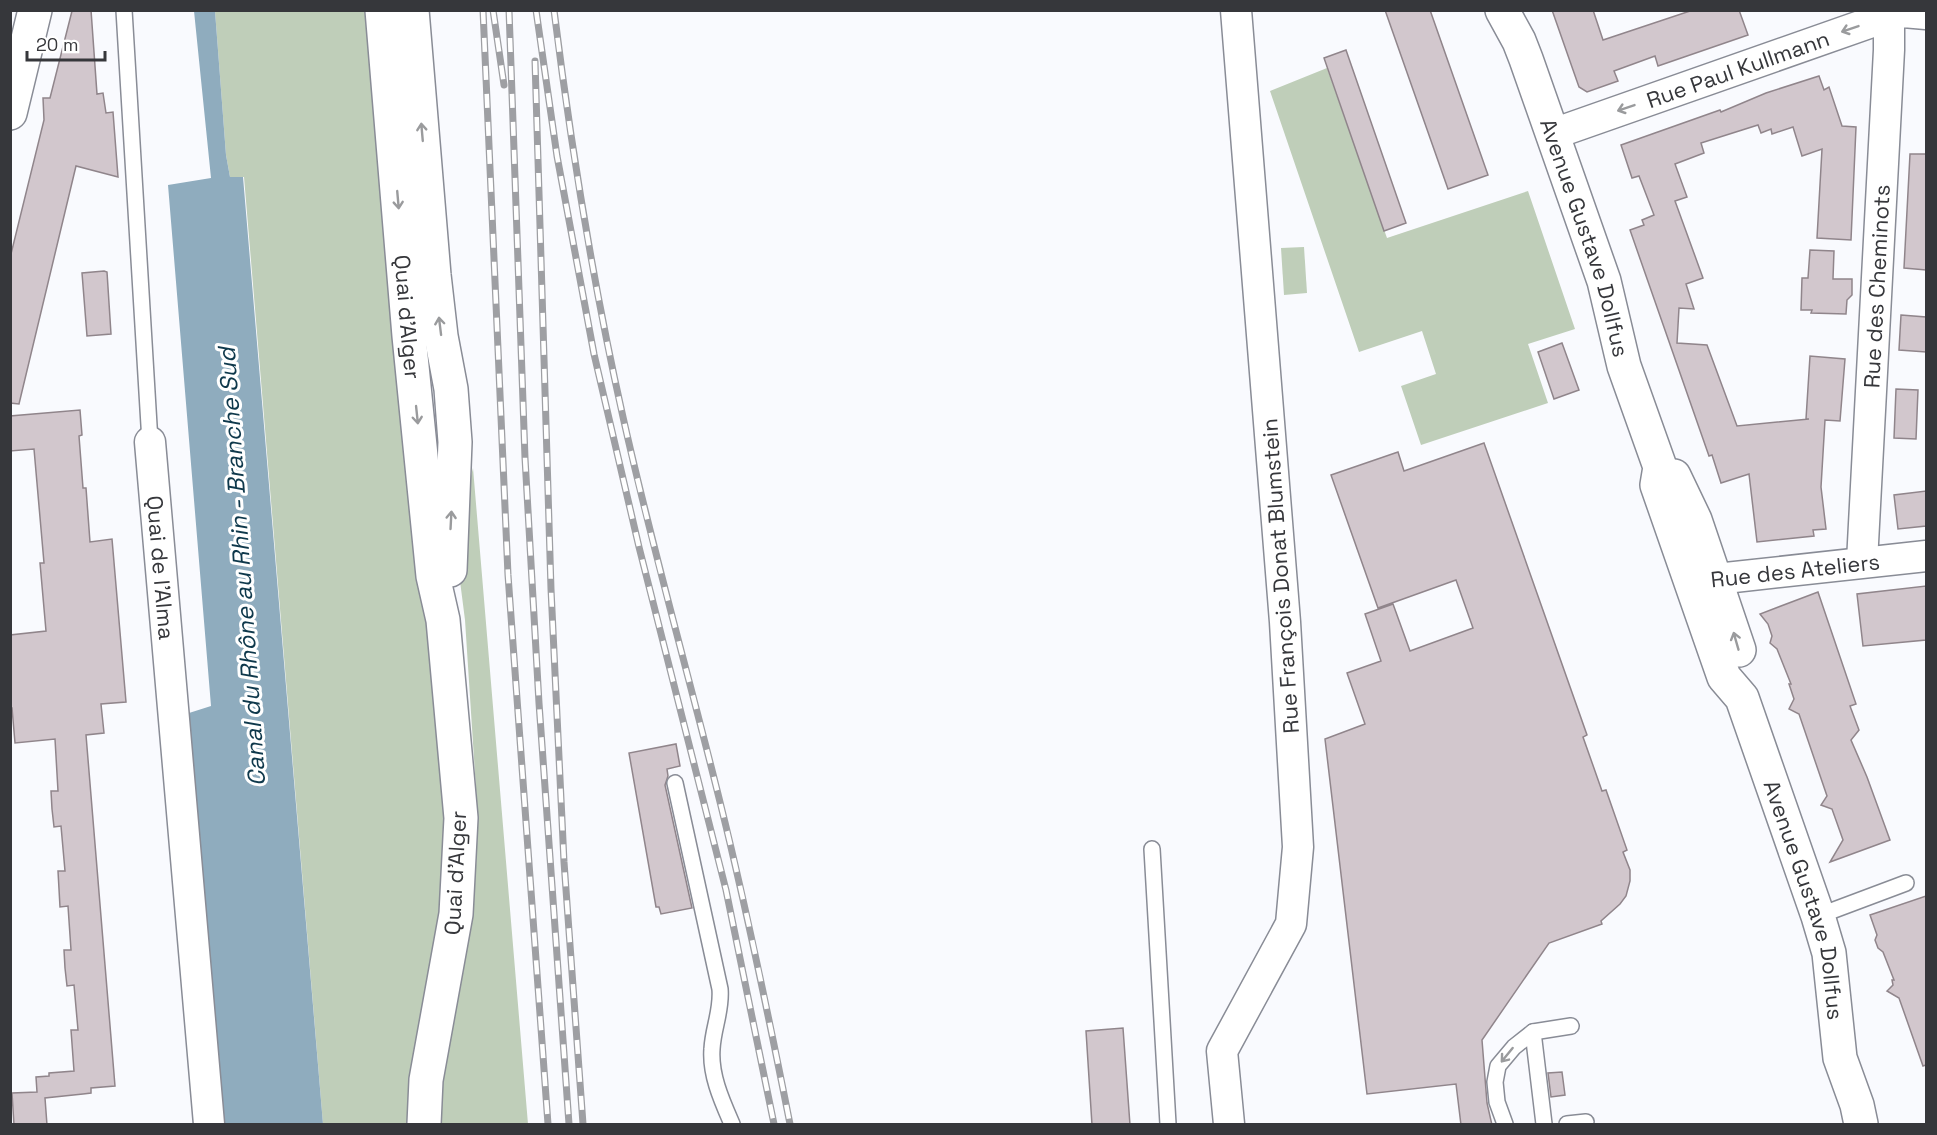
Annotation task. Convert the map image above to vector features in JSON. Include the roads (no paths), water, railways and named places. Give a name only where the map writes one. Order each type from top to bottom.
[{"type":"main road","points":[[10,113],[35,10]]},
{"type":"main road","name":"Quai d'Alger","points":[[382,10],[408,325],[433,576],[443,620],[461,818],[456,914],[426,1080],[424,1125]]},
{"type":"main road","name":"Quai d'Alger","points":[[412,10],[434,274],[441,336],[451,389],[455,442],[450,581],[443,620]]},
{"type":"main road","name":"Avenue Gustave Dollfus","points":[[1502,10],[1523,50],[1604,281],[1624,366],[1660,467],[1657,485],[1724,677],[1742,698],[1818,916],[1829,953],[1840,1058],[1864,1118]]},
{"type":"main road","name":"Avenue Gustave Dollfus","points":[[1660,467],[1674,476],[1695,520],[1716,579],[1745,671],[1742,698]]},
{"type":"street","name":"Rue François Donat Blumstein","points":[[1229,1125],[1222,1051],[1291,924],[1298,847],[1285,622],[1236,10]]},
{"type":"street","name":"Rue Paul Kullmann","points":[[1553,134],[1885,14],[1903,12],[1926,14]]},
{"type":"street","name":"Rue des Cheminots","points":[[1862,562],[1889,51],[1889,27],[1885,14]]},
{"type":"street","name":"Quai de l'Alma","points":[[150,442],[209,1125]]},
{"type":"street","name":"Rue des Ateliers","points":[[1680,547],[1693,557],[1707,580],[1926,556]]},
{"type":"lane","name":"Quai de l'Alma","points":[[124,10],[150,442]]},
{"type":"lane","points":[[675,783],[720,989],[720,1011],[711,1048],[712,1062],[716,1085],[732,1125]]},
{"type":"lane","points":[[1152,849],[1168,1125]]},
{"type":"lane","points":[[1818,916],[1906,883]]},
{"type":"lane","points":[[1505,1125],[1497,1102],[1495,1082],[1498,1066],[1514,1047],[1533,1032],[1571,1026]]},
{"type":"lane","points":[[1533,1032],[1544,1125]]},
{"type":"lane","points":[[1567,1125],[1586,1122]]},
{"type":"water","name":"Canal du Rhône au Rhin - Branche Sud","points":[[194,11],[215,11],[226,155],[230,177],[243,177],[323,1124],[223,1124],[189,713],[211,706],[168,185],[211,178]]},
{"type":"railway","points":[[483,10],[508,575],[548,1124]]},
{"type":"railway","points":[[493,10],[504,85]]},
{"type":"railway","points":[[509,10],[525,458],[539,703],[569,1124]]},
{"type":"railway","points":[[536,10],[557,156],[594,354],[639,547],[726,890],[774,1124]]},
{"type":"railway","points":[[554,10],[584,215],[612,367],[646,514],[731,845],[790,1124]]},
{"type":"railway","points":[[535,61],[551,589],[564,862],[583,1124]]}]
